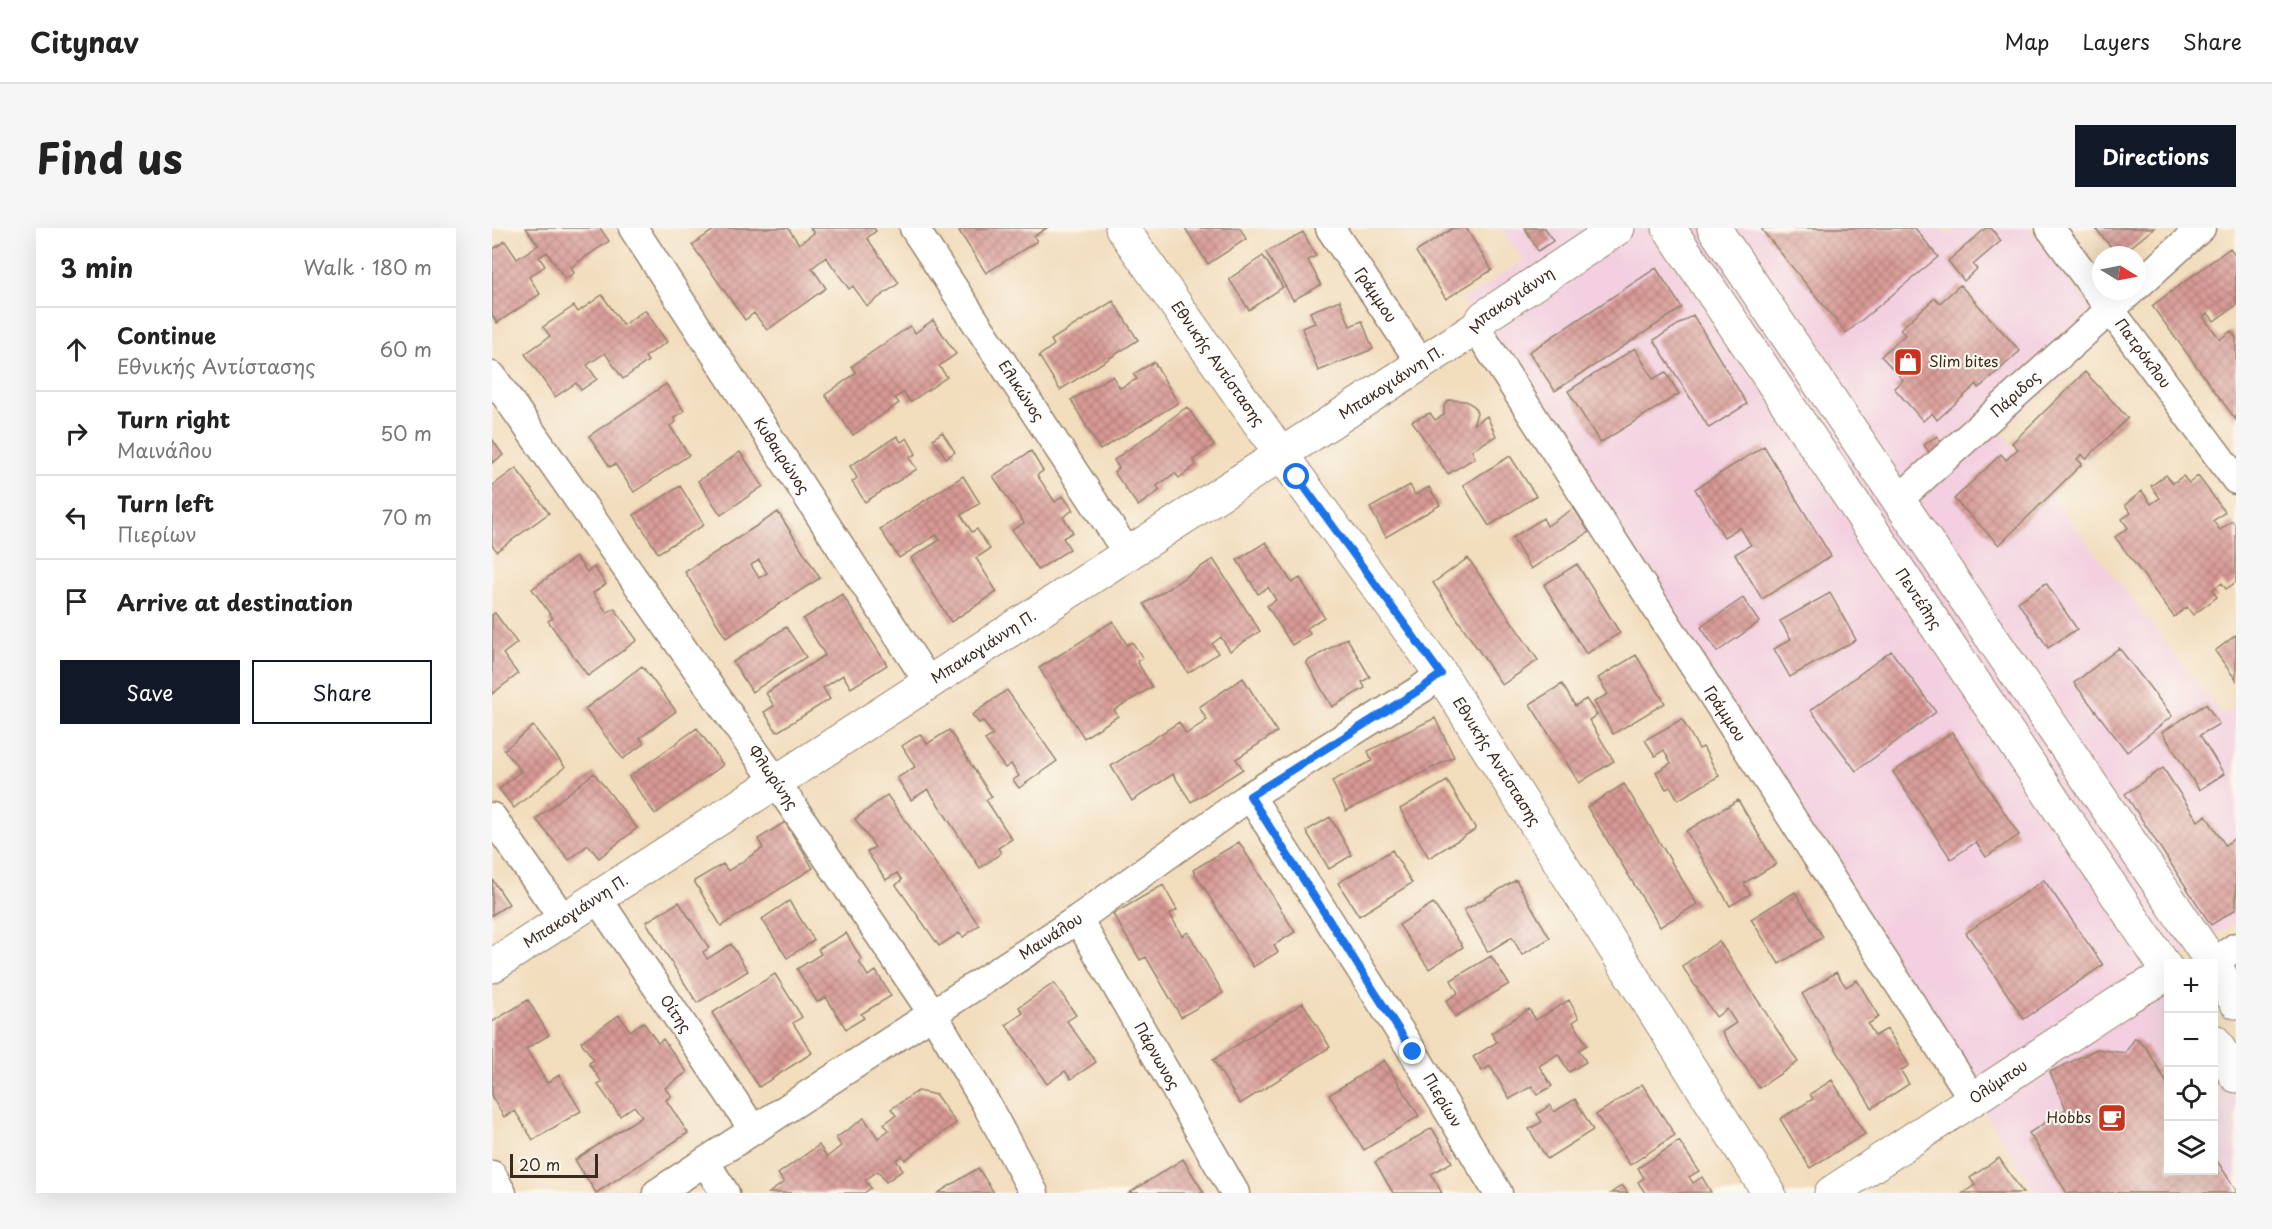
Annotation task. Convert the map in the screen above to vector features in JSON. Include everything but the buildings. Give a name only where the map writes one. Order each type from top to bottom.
[{"type":"street","name":"Κυθαιρώνος","points":[[633,228],[929,683]]},
{"type":"street","name":"Ελικώνος","points":[[914,228],[1128,554]]},
{"type":"street","name":"Εθνικής Αντίστασης","points":[[1122,228],[1281,454],[1441,674],[1769,1193]]},
{"type":"street","name":"Γράμμου","points":[[1330,228],[1420,363]]},
{"type":"street","name":"Μπακογιάννη","points":[[1476,328],[1484,317],[1618,228]]},
{"type":"street","name":"Μπακογιάννη","points":[[1476,328],[1489,326],[1638,228]]},
{"type":"street","name":"Πεντέλης","points":[[1669,228],[2164,965]]},
{"type":"street","points":[[1714,228],[1898,500],[2216,959]]},
{"type":"street","name":"Πατρόκλου","points":[[2050,228],[2092,271]]},
{"type":"street","points":[[2146,278],[2200,228]]},
{"type":"street","name":"Πάριδος","points":[[1898,500],[2121,300]]},
{"type":"street","name":"Πατρόκλου","points":[[2121,300],[2236,480]]},
{"type":"street","name":"Μπακογιάννη Π.","points":[[492,966],[1476,328]]},
{"type":"street","name":"Γράμμου","points":[[1476,328],[1974,1099]]},
{"type":"street","name":"Φλωρίνης","points":[[492,376],[776,782],[933,1014],[985,1102],[1034,1193]]},
{"type":"street","name":"Μαινάλου","points":[[657,1193],[1078,919],[1250,796],[1421,689],[1441,674]]},
{"type":"street","name":"Πιερίων","points":[[1250,796],[1413,1052],[1498,1193]]},
{"type":"street","points":[[492,817],[564,920]]},
{"type":"street","name":"Οίτης","points":[[597,898],[753,1129]]},
{"type":"street","name":"Πάρνωνος","points":[[1078,919],[1235,1193]]},
{"type":"street","points":[[2218,962],[2236,1002]]},
{"type":"street","name":"Ολύμπου","points":[[1831,1193],[2164,975]]},
{"type":"street","points":[[2218,1047],[2236,1076]]},
{"type":"street","points":[[705,1162],[725,1193]]},
{"type":"street","points":[[492,1174],[502,1193]]},
{"type":"shaded area","points":[[1501,228],[1941,228],[1947,236],[1958,228],[2029,228],[2110,334],[2001,431],[2222,715],[2236,705],[2236,922],[2178,959],[2164,959],[2164,968],[2155,974],[2164,989],[2164,1175],[2218,1175],[2218,1072],[2236,1101],[2236,1193],[2037,1193],[1463,300],[1523,261]]},
{"type":"place","name":"Slim bites","points":[[1908,362]]},
{"type":"place","name":"Hobbs","points":[[2112,1118]]},
{"type":"route","points":[[1297,477],[1441,674],[1421,689],[1250,796],[1413,1052]]}]
